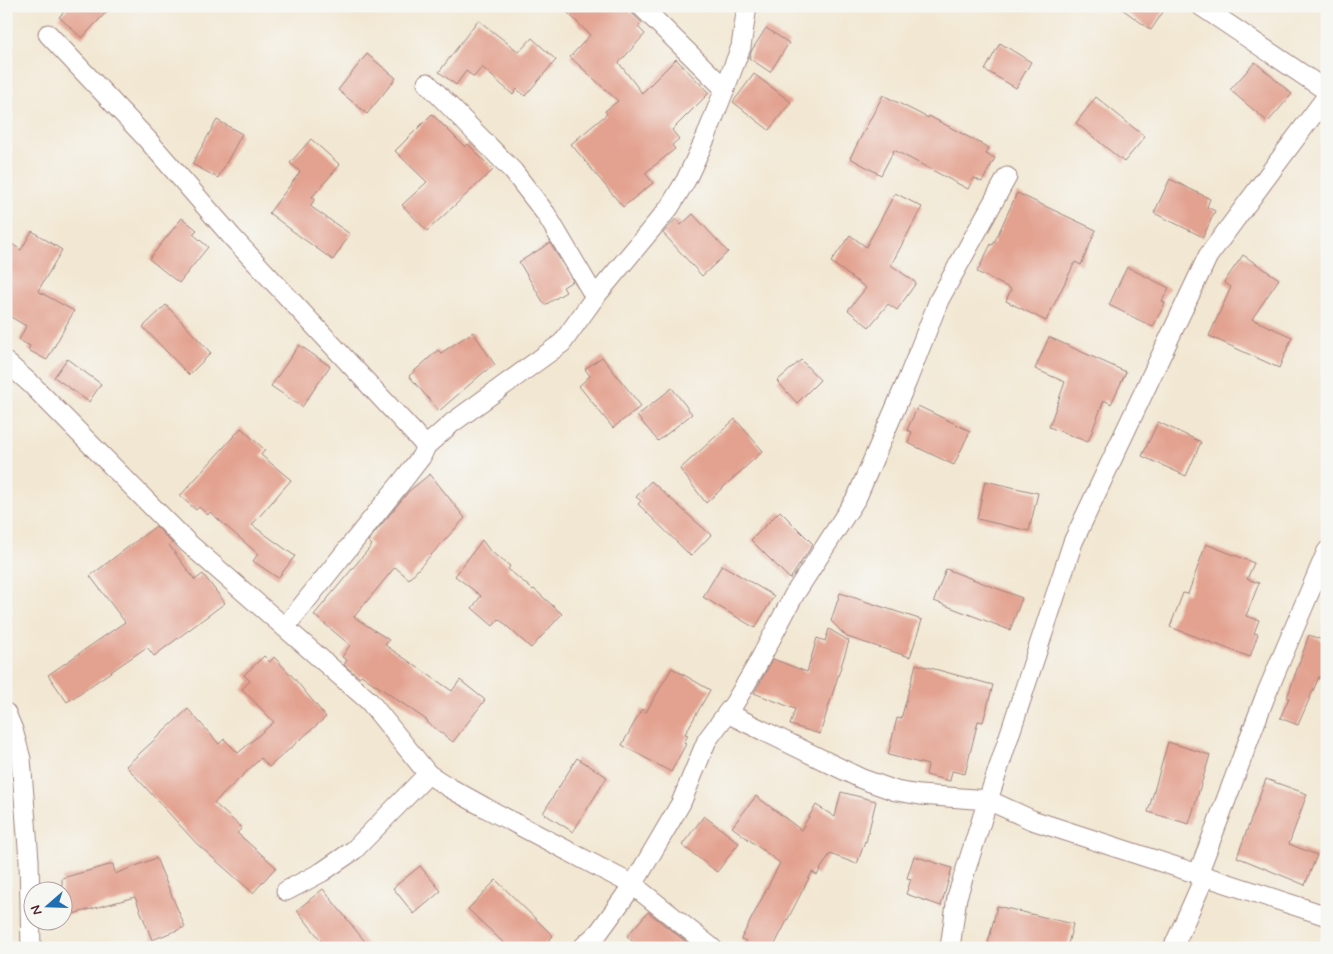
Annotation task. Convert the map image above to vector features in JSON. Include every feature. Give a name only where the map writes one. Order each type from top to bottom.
[{"type":"street","points":[[641,6],[725,88]]},
{"type":"street","points":[[284,627],[404,479],[421,457],[426,446],[452,423],[562,343],[595,298],[669,208],[686,180],[706,137],[725,88],[740,47],[747,6]]},
{"type":"street","points":[[1201,6],[1327,91]]},
{"type":"street","points":[[48,34],[146,138],[226,231],[426,446]]},
{"type":"street","points":[[427,83],[513,171],[546,214],[595,298]]},
{"type":"street","points":[[950,948],[957,897],[1073,542],[1208,256],[1327,96]]},
{"type":"street","points":[[582,948],[600,932],[633,885],[681,803],[707,740],[734,704],[794,595],[858,497],[907,382],[939,300],[1007,177]]},
{"type":"street","points":[[6,362],[32,385],[188,543],[369,701],[428,774],[486,808],[633,885],[712,948]]},
{"type":"street","points":[[1173,948],[1202,875],[1265,697],[1327,551]]},
{"type":"street","points":[[727,712],[862,779],[896,791],[920,795],[988,800],[1032,820],[1327,916]]},
{"type":"street","points":[[6,713],[21,759],[29,860],[32,948]]},
{"type":"street","points":[[286,891],[322,872],[354,850],[428,774]]},
{"type":"building","points":[[70,6],[112,6],[82,38],[59,17]]},
{"type":"building","points":[[561,6],[625,6],[642,23],[638,27],[645,34],[619,63],[642,93],[676,59],[709,93],[672,130],[679,139],[672,145],[675,149],[645,173],[653,183],[623,207],[571,144],[607,114],[605,111],[618,101],[570,57],[590,35]]},
{"type":"building","points":[[1118,6],[1167,6],[1151,30]]},
{"type":"building","points":[[478,20],[519,52],[532,38],[556,60],[525,96],[517,89],[513,95],[482,67],[474,77],[466,71],[456,85],[439,72]]},
{"type":"building","points":[[766,28],[789,43],[770,72],[749,58]]},
{"type":"building","points":[[1000,43],[1031,62],[1016,88],[985,70]]},
{"type":"building","points":[[367,54],[396,78],[367,114],[338,90]]},
{"type":"building","points":[[1255,62],[1292,94],[1268,122],[1230,90]]},
{"type":"building","points":[[754,74],[791,102],[769,130],[733,102]]},
{"type":"building","points":[[883,95],[928,118],[929,116],[989,148],[986,154],[995,158],[982,182],[974,178],[968,189],[894,150],[881,175],[850,158]]},
{"type":"building","points":[[1096,97],[1145,137],[1124,162],[1076,123]]},
{"type":"building","points":[[432,114],[465,147],[468,144],[493,170],[427,231],[402,205],[427,182],[395,151]]},
{"type":"building","points":[[217,120],[242,134],[218,178],[192,164]]},
{"type":"building","points":[[311,139],[340,165],[312,197],[315,199],[310,206],[350,234],[333,260],[269,213],[300,172],[290,163]]},
{"type":"building","points":[[1170,179],[1210,199],[1207,207],[1215,211],[1203,237],[1154,213]]},
{"type":"building","points":[[895,193],[922,207],[891,265],[916,283],[897,310],[888,304],[869,327],[848,310],[866,288],[831,262],[850,235],[866,247]]},
{"type":"building","points":[[1017,193],[1096,230],[1081,265],[1075,262],[1046,321],[1006,301],[1011,289],[977,272],[991,244],[993,245]]},
{"type":"building","points":[[693,214],[728,252],[702,276],[663,233],[676,219],[681,225]]},
{"type":"building","points":[[182,218],[197,230],[193,234],[208,247],[179,283],[149,259]]},
{"type":"building","points":[[32,231],[62,250],[38,291],[74,311],[47,360],[28,350],[30,346],[19,340],[26,326],[6,314],[6,240],[21,250]]},
{"type":"building","points":[[550,243],[573,281],[563,287],[566,292],[545,305],[519,262]]},
{"type":"building","points":[[1243,255],[1279,279],[1252,319],[1292,337],[1279,368],[1209,336],[1231,287],[1224,282]]},
{"type":"building","points":[[1127,267],[1169,288],[1162,301],[1165,303],[1153,327],[1109,305]]},
{"type":"building","points":[[166,305],[211,353],[189,375],[143,327]]},
{"type":"building","points":[[473,332],[495,365],[484,372],[439,411],[409,376],[438,350],[441,353]]},
{"type":"building","points":[[1049,337],[1126,372],[1111,404],[1104,400],[1088,442],[1049,427],[1065,382],[1035,369]]},
{"type":"building","points":[[299,345],[330,366],[302,407],[271,386]]},
{"type":"building","points":[[602,357],[641,406],[613,428],[579,386],[590,376],[585,369]]},
{"type":"building","points":[[67,359],[101,384],[89,402],[54,377]]},
{"type":"building","points":[[801,360],[820,380],[797,403],[777,381]]},
{"type":"building","points":[[672,388],[692,414],[658,441],[637,416]]},
{"type":"building","points":[[918,406],[970,431],[954,465],[908,443],[912,432],[907,430]]},
{"type":"building","points":[[735,419],[763,451],[706,503],[680,469]]},
{"type":"building","points":[[1158,422],[1201,442],[1186,476],[1142,456]]},
{"type":"building","points":[[241,428],[265,450],[261,455],[291,480],[252,525],[295,556],[278,578],[253,561],[258,554],[210,512],[208,515],[199,507],[196,510],[180,496]]},
{"type":"building","points":[[430,474],[465,518],[409,579],[395,567],[354,617],[389,640],[385,645],[452,691],[460,680],[485,700],[453,742],[428,721],[361,675],[359,677],[344,665],[347,660],[342,657],[350,645],[314,615],[372,545],[368,541],[409,491]]},
{"type":"building","points":[[651,481],[711,535],[691,556],[638,504],[641,501],[636,497]]},
{"type":"building","points":[[985,481],[1038,493],[1029,531],[977,519]]},
{"type":"building","points":[[780,511],[813,544],[790,579],[751,540]]},
{"type":"building","points":[[156,526],[172,543],[169,545],[195,580],[203,574],[225,603],[154,656],[147,647],[67,702],[48,675],[125,622],[90,576]]},
{"type":"building","points":[[482,540],[490,551],[510,566],[508,569],[562,614],[531,648],[499,619],[493,626],[472,608],[481,596],[455,576]]},
{"type":"building","points":[[1206,544],[1254,563],[1247,579],[1259,583],[1246,616],[1259,620],[1254,633],[1258,634],[1250,657],[1170,627],[1183,593],[1188,594]]},
{"type":"building","points":[[722,565],[774,596],[755,628],[703,597]]},
{"type":"building","points":[[946,569],[1022,598],[1010,630],[934,601]]},
{"type":"building","points":[[840,593],[922,620],[910,657],[847,637],[831,621]]},
{"type":"building","points":[[829,629],[849,641],[820,734],[790,725],[795,709],[754,693],[773,659],[807,672],[817,638],[825,641]]},
{"type":"building","points":[[1309,635],[1327,642],[1327,679],[1319,677],[1298,725],[1280,718],[1289,698],[1287,698]]},
{"type":"building","points":[[264,656],[270,662],[274,657],[326,717],[269,767],[261,758],[214,803],[242,828],[237,833],[276,867],[253,893],[197,844],[126,766],[188,709],[219,744],[224,739],[238,753],[274,722],[242,689],[250,681],[244,675]]},
{"type":"building","points":[[916,664],[993,685],[983,722],[978,721],[965,774],[952,771],[950,781],[926,775],[928,765],[888,755],[897,718],[901,719]]},
{"type":"building","points":[[672,668],[710,690],[685,734],[688,735],[684,743],[686,744],[671,772],[622,745],[642,709],[646,712]]},
{"type":"building","points":[[1168,742],[1210,755],[1189,824],[1148,812]]},
{"type":"building","points":[[577,758],[607,777],[573,832],[543,813]]},
{"type":"building","points":[[1266,779],[1307,794],[1289,844],[1317,855],[1305,885],[1237,857]]},
{"type":"building","points":[[841,792],[876,801],[866,842],[857,864],[830,854],[817,875],[812,872],[773,948],[742,948],[746,941],[741,939],[780,863],[732,827],[756,796],[801,830],[816,805],[835,817]]},
{"type":"building","points":[[704,816],[739,843],[717,872],[682,845]]},
{"type":"building","points":[[914,856],[952,868],[941,906],[906,894],[911,879],[907,878]]},
{"type":"building","points":[[156,858],[185,927],[152,940],[135,897],[72,914],[72,882],[62,882],[62,878],[113,864],[115,874]]},
{"type":"building","points":[[420,866],[441,891],[414,914],[393,888]]},
{"type":"building","points":[[496,880],[553,936],[541,948],[509,948],[468,909]]},
{"type":"building","points":[[323,889],[370,948],[327,948],[297,910]]},
{"type":"building","points":[[997,906],[1073,924],[1067,948],[1010,948],[988,943]]},
{"type":"building","points":[[648,912],[694,948],[639,948],[627,936]]}]
